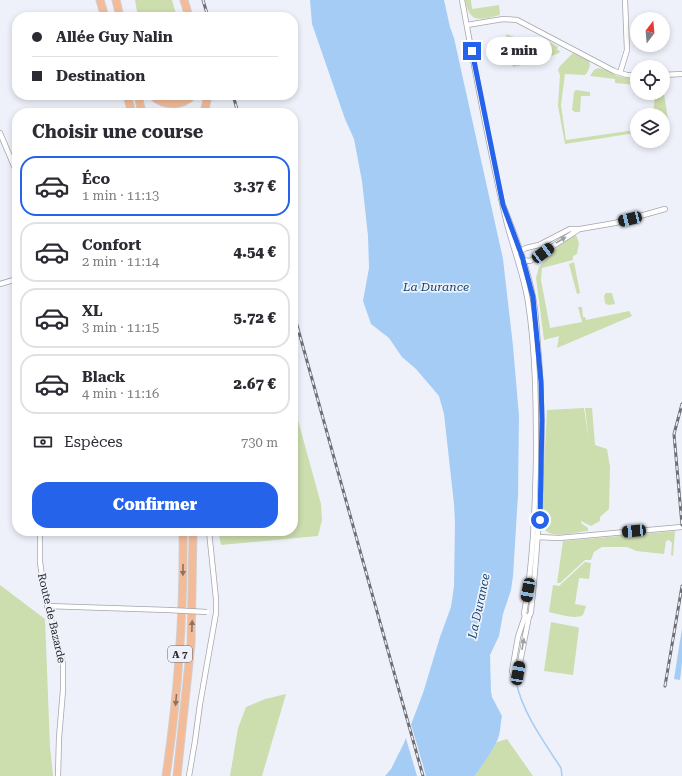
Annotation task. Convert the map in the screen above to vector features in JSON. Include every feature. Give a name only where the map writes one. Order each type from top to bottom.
[{"type":"highway","points":[[100,0],[104,12]]},
{"type":"highway","points":[[105,0],[108,12]]},
{"type":"highway","points":[[116,0],[119,12]]},
{"type":"highway","points":[[180,0],[184,12]]},
{"type":"highway","points":[[184,0],[188,12]]},
{"type":"highway","points":[[160,100],[175,104],[187,100]]},
{"type":"highway","name":"A 7","points":[[166,776],[174,720],[181,643],[183,536]]},
{"type":"highway","name":"A 7","points":[[177,776],[191,644],[193,536]]},
{"type":"street","points":[[462,0],[503,205],[518,255],[528,301],[536,392],[536,537]]},
{"type":"street","points":[[620,73],[627,50],[625,0]]},
{"type":"street","points":[[467,25],[503,19],[517,20],[620,73],[630,75]]},
{"type":"street","points":[[670,75],[682,74]]},
{"type":"street","points":[[0,133],[12,161]]},
{"type":"street","points":[[503,205],[517,243],[518,255],[523,261],[527,272],[535,310],[541,382],[542,420],[541,485],[527,616],[518,637],[512,671],[508,678]]},
{"type":"street","points":[[518,255],[526,248],[539,245],[570,229],[580,229],[615,223],[665,209]]},
{"type":"street","points":[[523,261],[530,261],[580,229]]},
{"type":"street","points":[[517,243],[526,248]]},
{"type":"street","points":[[518,255],[523,261]]},
{"type":"street","points":[[527,272],[530,261]]},
{"type":"street","points":[[0,284],[12,280]]},
{"type":"street","points":[[536,537],[559,538],[682,527]]},
{"type":"street","name":"Route de Bazarde","points":[[40,536],[40,566],[47,606],[61,655],[63,668],[58,776]]},
{"type":"street","points":[[189,776],[216,613],[210,536]]},
{"type":"street","points":[[47,606],[216,613]]},
{"type":"green space","points":[[135,0],[172,0],[176,12],[137,12]]},
{"type":"green space","points":[[465,0],[471,0],[472,9],[499,5],[500,15],[481,19],[473,17],[467,8]]},
{"type":"green space","points":[[506,34],[517,38],[519,48],[526,47],[526,51],[534,54],[537,60],[546,58],[545,57],[552,53],[549,46],[550,42],[558,47],[557,50],[560,51],[559,53],[540,61],[513,67]]},
{"type":"green space","points":[[573,53],[589,61],[590,63],[589,70],[585,75],[565,74],[561,105],[566,140],[630,131],[630,134],[565,144],[558,106],[560,75],[558,70]]},
{"type":"green space","points":[[598,68],[607,70],[617,76],[630,79],[630,84],[615,83],[615,79],[590,76],[594,70]]},
{"type":"green space","points":[[576,90],[590,92],[590,96],[581,96],[580,112],[575,112],[572,110],[574,92]]},
{"type":"green space","points":[[654,100],[665,100],[666,108],[654,108]]},
{"type":"green space","points":[[576,235],[579,243],[577,254],[573,256],[573,260],[542,268],[541,280],[550,328],[582,322],[578,307],[582,307],[583,317],[585,317],[586,320],[629,311],[632,316],[557,348],[559,336],[544,340],[536,278],[539,267],[566,238]]},
{"type":"green space","points":[[574,262],[580,293],[577,294],[569,264]]},
{"type":"green space","points":[[606,293],[612,293],[615,304],[608,305],[605,303],[604,296]]},
{"type":"green space","points":[[584,408],[589,441],[585,408],[592,408],[595,445],[607,449],[610,467],[609,509],[600,517],[600,521],[591,526],[581,521],[581,523],[588,528],[588,531],[562,535],[549,533],[541,524],[547,410]]},
{"type":"green space","points":[[298,420],[321,504],[322,520],[318,536],[221,545],[219,536],[298,536]]},
{"type":"green space","points":[[675,531],[673,556],[671,555],[672,543],[669,540],[666,541],[664,554],[636,551],[627,547],[602,547],[594,552],[591,560],[585,560],[560,583],[557,583],[563,541]]},
{"type":"green space","points":[[585,562],[591,563],[589,579],[579,578],[575,604],[586,606],[583,615],[571,617],[549,612],[553,585],[559,586]]},
{"type":"green space","points":[[0,585],[45,619],[50,747],[53,776],[0,776]]},
{"type":"green space","points":[[551,622],[579,628],[573,675],[544,671]]},
{"type":"green space","points":[[286,694],[262,776],[230,776],[238,728],[246,707],[265,699]]},
{"type":"green space","points":[[507,739],[533,776],[475,776],[497,742]]},
{"type":"water","name":"La Durance","points":[[310,0],[444,0],[454,38],[503,259],[519,416],[518,495],[511,590],[503,614],[499,636],[490,655],[492,697],[502,716],[500,731],[490,754],[475,776],[385,776],[391,769],[404,743],[423,693],[451,607],[454,586],[454,504],[444,414],[439,396],[416,369],[402,357],[389,338],[371,324],[363,301],[369,268],[368,236],[362,181],[354,139],[345,119],[312,24]]},
{"type":"water","points":[[682,628],[682,663],[680,680],[674,679]]},
{"type":"pier","points":[[410,721],[426,776],[417,776],[405,735]]},
{"type":"waterway","points":[[516,681],[528,715],[561,768],[562,776]]},
{"type":"railway","points":[[203,0],[207,12]]},
{"type":"railway","points":[[234,100],[237,108]]},
{"type":"railway","points":[[298,329],[423,776]]},
{"type":"railway","points":[[682,404],[674,434],[682,525]]},
{"type":"railway","points":[[665,686],[682,586]]},
{"type":"route","points":[[472,51],[503,205],[522,256],[533,297],[541,382],[542,420],[540,520]]}]
